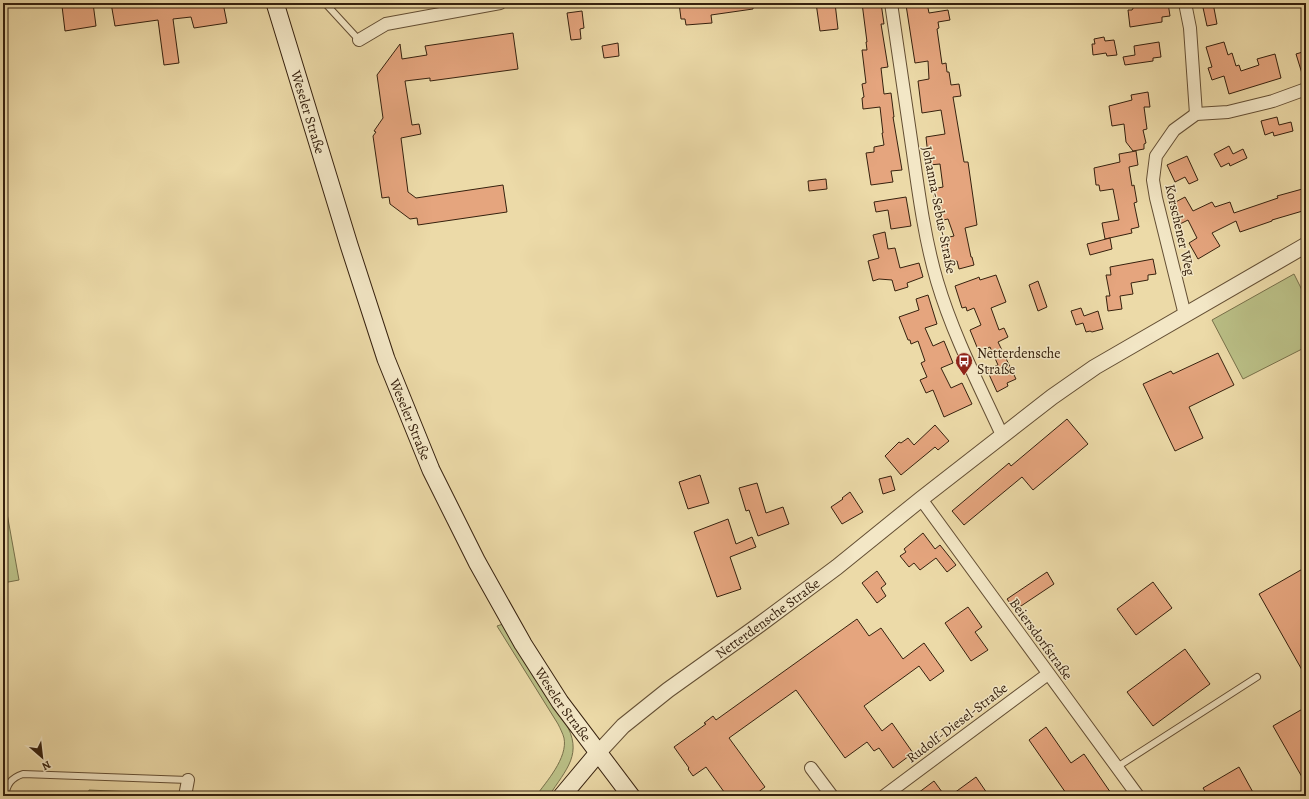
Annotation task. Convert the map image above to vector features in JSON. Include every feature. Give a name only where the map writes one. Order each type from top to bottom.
[{"type":"main road","name":"Weseler Straße","points":[[275,3],[349,245],[386,359],[431,470],[477,562],[523,644],[560,702],[632,796]]},
{"type":"main road","name":"Netterdensche Straße","points":[[562,796],[598,753]]},
{"type":"street","points":[[358,40],[386,24],[500,3]]},
{"type":"street","name":"Johanna-Sebus-Straße","points":[[891,3],[916,174],[929,248],[938,282],[950,317],[972,372],[1002,435]]},
{"type":"street","points":[[1185,3],[1190,28],[1196,114],[1228,112],[1273,101],[1306,89]]},
{"type":"street","name":"Korschener Weg","points":[[1185,315],[1156,198],[1153,180],[1156,156],[1174,130],[1196,114]]},
{"type":"street","name":"Netterdensche Straße","points":[[598,753],[623,726],[662,695],[837,567],[921,499],[1052,397],[1095,367],[1306,245]]},
{"type":"street","name":"Beiersdorfstraße","points":[[921,499],[1138,796]]},
{"type":"street","name":"Rudolf-Diesel-Straße","points":[[884,796],[1048,674]]},
{"type":"street","points":[[811,768],[832,796]]},
{"type":"street","points":[[185,796],[188,780]]},
{"type":"lane","points":[[325,3],[358,40]]},
{"type":"lane","points":[[1117,767],[1257,677]]},
{"type":"lane","points":[[5,796],[8,784],[15,777],[23,774],[188,780]]},
{"type":"green space","points":[[1294,274],[1306,298],[1306,347],[1243,379],[1212,320]]},
{"type":"green space","points":[[3,491],[19,580],[3,583],[3,574],[7,572],[3,558]]},
{"type":"green space","points":[[503,624],[565,722],[573,743],[573,752],[567,769],[549,796],[536,796],[560,761],[563,754],[564,738],[558,724],[497,626]]},
{"type":"green space","points":[[89,790],[178,794],[177,796],[88,796]]},
{"type":"building","points":[[80,3],[93,3],[96,26],[65,31],[62,6]]},
{"type":"building","points":[[111,3],[223,3],[227,23],[194,28],[191,17],[173,19],[179,63],[164,65],[158,20],[115,26]]},
{"type":"building","points":[[679,3],[753,3],[753,9],[711,15],[712,23],[686,25],[685,19],[681,19]]},
{"type":"building","points":[[816,3],[835,3],[838,29],[820,31]]},
{"type":"building","points":[[862,3],[881,3],[884,24],[881,24],[888,67],[881,68],[884,94],[891,93],[893,117],[902,170],[891,171],[893,182],[871,185],[866,153],[874,152],[874,147],[884,145],[880,107],[863,109],[862,98],[864,97],[862,84],[866,83],[862,50],[867,50],[867,42]]},
{"type":"building","points":[[927,3],[929,13],[948,10],[950,20],[938,22],[939,28],[937,29],[942,64],[946,63],[951,85],[959,84],[961,96],[953,97],[964,162],[968,162],[977,225],[965,228],[974,265],[959,269],[957,261],[947,264],[941,239],[954,236],[948,219],[938,221],[933,189],[943,187],[940,164],[929,165],[926,137],[945,134],[941,110],[922,113],[918,81],[929,79],[928,61],[915,63],[906,5]]},
{"type":"building","points":[[1168,3],[1170,16],[1162,17],[1162,22],[1130,27],[1128,10],[1132,10],[1135,5],[1141,4],[1143,6]]},
{"type":"building","points":[[1202,3],[1213,3],[1217,24],[1207,26]]},
{"type":"building","points":[[582,11],[584,28],[580,29],[581,39],[571,40],[567,13]]},
{"type":"building","points":[[513,33],[518,69],[430,81],[430,78],[405,81],[412,125],[419,124],[421,134],[401,138],[408,192],[416,198],[503,185],[507,212],[418,225],[417,218],[410,219],[390,204],[389,197],[382,198],[373,136],[376,132],[374,131],[383,118],[377,75],[400,44],[402,59],[427,55],[425,46]]},
{"type":"building","points":[[1104,37],[1105,41],[1114,40],[1117,55],[1107,56],[1106,53],[1093,55],[1092,44],[1095,44],[1094,39]]},
{"type":"building","points":[[1159,42],[1161,57],[1153,58],[1153,61],[1125,65],[1123,57],[1135,55],[1134,46]]},
{"type":"building","points":[[1224,42],[1228,55],[1232,53],[1236,66],[1239,65],[1241,71],[1259,65],[1257,59],[1275,54],[1281,78],[1229,94],[1224,76],[1212,80],[1208,68],[1212,67],[1206,47]]},
{"type":"building","points":[[618,43],[619,56],[604,58],[602,46]]},
{"type":"building","points":[[1306,51],[1306,80],[1304,80],[1296,54]]},
{"type":"building","points":[[1148,92],[1150,107],[1144,107],[1147,129],[1143,130],[1146,143],[1144,144],[1144,149],[1133,151],[1126,142],[1124,124],[1112,126],[1109,106],[1132,100],[1131,95]]},
{"type":"building","points":[[1277,117],[1279,125],[1291,122],[1293,131],[1274,136],[1273,132],[1265,135],[1261,121]]},
{"type":"building","points":[[1229,146],[1233,154],[1243,149],[1247,158],[1230,166],[1229,163],[1221,167],[1214,154]]},
{"type":"building","points":[[1136,151],[1138,165],[1129,167],[1132,186],[1134,185],[1137,202],[1134,203],[1139,227],[1131,229],[1132,233],[1105,239],[1102,223],[1119,220],[1113,189],[1100,191],[1099,185],[1096,185],[1094,168],[1120,162],[1119,154]]},
{"type":"building","points":[[1187,156],[1198,180],[1189,184],[1185,177],[1175,182],[1167,165]]},
{"type":"building","points":[[826,179],[827,189],[809,191],[808,181]]},
{"type":"building","points":[[1306,188],[1306,210],[1272,220],[1240,232],[1236,221],[1212,233],[1220,246],[1198,259],[1189,243],[1197,238],[1188,220],[1180,224],[1170,205],[1185,197],[1193,211],[1212,202],[1215,207],[1230,202],[1234,213],[1278,198],[1277,196]]},
{"type":"building","points":[[906,197],[911,226],[891,229],[888,210],[876,212],[874,202]]},
{"type":"building","points":[[885,232],[888,249],[895,248],[900,268],[919,263],[923,277],[907,283],[908,287],[895,291],[892,280],[879,279],[873,281],[868,261],[879,258],[873,235]]},
{"type":"building","points":[[1110,238],[1112,249],[1090,255],[1087,244]]},
{"type":"building","points":[[1153,259],[1156,274],[1148,275],[1148,280],[1131,283],[1133,294],[1120,296],[1122,309],[1108,311],[1106,296],[1110,296],[1106,275],[1111,275],[1110,267]]},
{"type":"building","points":[[996,275],[1006,302],[991,308],[999,330],[1004,328],[1008,337],[998,342],[1016,379],[1007,383],[1008,386],[997,392],[987,370],[998,365],[990,347],[979,352],[970,330],[981,325],[974,308],[967,311],[966,307],[962,308],[955,286],[979,277],[980,280]]},
{"type":"building","points":[[1038,281],[1047,307],[1038,311],[1029,285]]},
{"type":"building","points":[[928,295],[937,324],[925,328],[933,346],[944,341],[953,363],[941,368],[951,388],[962,383],[972,404],[944,417],[933,390],[926,393],[920,380],[927,377],[921,363],[925,361],[918,341],[911,344],[899,317],[919,310],[916,299]]},
{"type":"building","points":[[1081,308],[1084,316],[1098,311],[1103,329],[1086,332],[1083,323],[1076,325],[1071,311]]},
{"type":"building","points":[[1218,353],[1234,385],[1189,407],[1203,438],[1175,451],[1143,384],[1171,371],[1173,374]]},
{"type":"building","points":[[1067,419],[1088,444],[1033,490],[1022,477],[964,525],[952,511],[1009,463],[1011,466]]},
{"type":"building","points":[[935,425],[949,441],[938,450],[935,447],[901,475],[885,456],[899,442],[901,443],[908,438],[914,445]]},
{"type":"building","points":[[700,475],[709,503],[688,509],[679,482]]},
{"type":"building","points":[[891,476],[895,490],[883,494],[879,479]]},
{"type":"building","points":[[757,483],[766,513],[783,507],[789,524],[758,536],[749,510],[746,511],[739,488]]},
{"type":"building","points":[[850,492],[863,512],[842,524],[831,507]]},
{"type":"building","points":[[728,519],[736,544],[752,537],[756,547],[730,557],[741,589],[717,597],[694,532]]},
{"type":"building","points":[[923,533],[935,549],[940,545],[956,565],[947,572],[936,558],[920,570],[914,563],[909,567],[900,556],[906,552],[904,549]]},
{"type":"building","points":[[1306,567],[1306,677],[1259,594]]},
{"type":"building","points":[[877,571],[886,584],[881,588],[886,596],[877,603],[862,583]]},
{"type":"building","points":[[1047,572],[1054,584],[1015,610],[1007,599]]},
{"type":"building","points":[[1153,582],[1172,608],[1136,635],[1117,609]]},
{"type":"building","points":[[968,607],[982,627],[975,632],[988,650],[971,661],[945,623]]},
{"type":"building","points":[[857,619],[869,636],[881,628],[903,659],[924,643],[944,671],[930,681],[919,666],[864,706],[882,731],[892,723],[913,753],[893,768],[879,748],[874,751],[867,742],[845,758],[796,690],[729,738],[765,787],[753,796],[727,796],[706,767],[693,776],[674,747],[706,724],[704,723],[713,716],[716,720]]},
{"type":"building","points":[[1185,649],[1210,684],[1153,726],[1127,692]]},
{"type":"building","points":[[1306,707],[1306,784],[1273,726]]},
{"type":"building","points":[[1046,727],[1071,763],[1084,754],[1113,796],[1068,796],[1029,740]]},
{"type":"building","points":[[1239,767],[1255,796],[1208,796],[1203,788]]},
{"type":"building","points":[[976,777],[989,796],[950,796]]},
{"type":"building","points":[[934,781],[945,796],[914,796]]},
{"type":"place","name":"Netterdensche Straße","points":[[964,376]]}]
